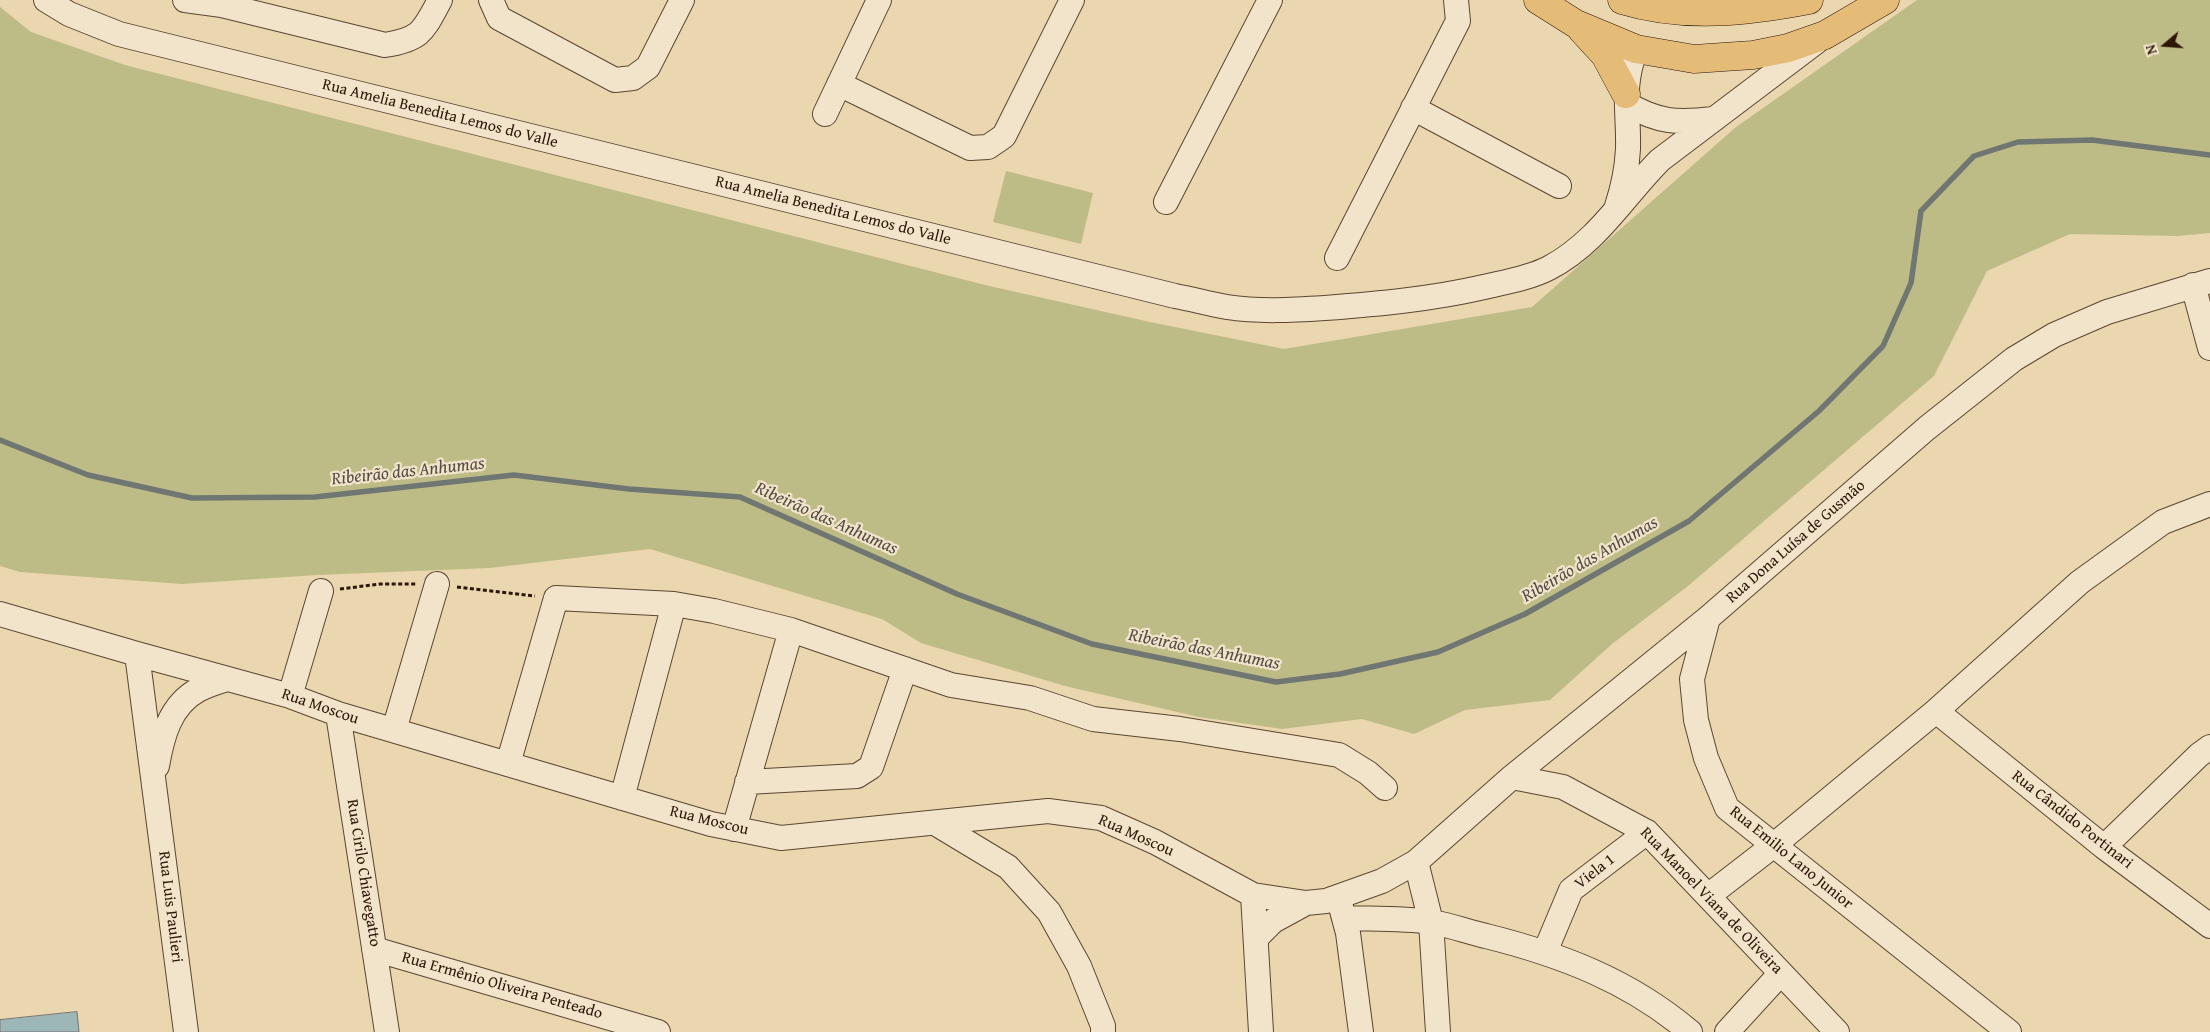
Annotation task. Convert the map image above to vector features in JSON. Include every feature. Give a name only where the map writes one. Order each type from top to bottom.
[{"type":"main road","points":[[1538,0],[1576,24],[1636,49],[1694,59],[1752,54],[1788,48],[1825,35],[1885,0]]},
{"type":"main road","points":[[1622,0],[1644,7],[1701,13],[1756,10],[1809,0]]},
{"type":"main road","points":[[1636,49],[1649,26],[1660,17],[1682,12]]},
{"type":"main road","points":[[1576,24],[1605,56],[1626,99]]},
{"type":"street","name":"Rua Amelia Benedita Lemos do Valle","points":[[46,0],[69,14],[118,34],[1175,296],[1228,307],[1288,310],[1364,305],[1456,293],[1549,268],[1582,246],[1614,215],[1642,177],[1660,160],[1825,35]]},
{"type":"street","points":[[186,0],[222,5],[385,45],[408,41],[425,28],[440,0]]},
{"type":"street","points":[[491,0],[498,18],[615,80],[633,78],[648,67],[682,0]]},
{"type":"street","points":[[825,114],[879,0]]},
{"type":"street","points":[[839,84],[970,148],[988,146],[1004,136],[1072,0]]},
{"type":"street","points":[[1166,202],[1270,0]]},
{"type":"street","points":[[1337,258],[1458,21],[1456,0]]},
{"type":"street","points":[[1614,215],[1621,192],[1628,150],[1626,99],[1628,70],[1636,49]]},
{"type":"street","points":[[1626,99],[1645,115],[1662,121],[1685,123],[1714,120]]},
{"type":"street","points":[[1414,108],[1559,186]]},
{"type":"street","points":[[2201,283],[2210,348]]},
{"type":"street","name":"Rua Dona Luísa de Gusmão","points":[[1416,862],[1512,777],[1708,618],[1927,428],[2014,359],[2054,335],[2106,312],[2201,283]]},
{"type":"street","points":[[1708,896],[1774,845],[1936,711],[2080,582],[2163,522],[2210,504]]},
{"type":"street","points":[[394,730],[437,584]]},
{"type":"street","points":[[290,696],[321,591]]},
{"type":"street","points":[[508,764],[556,598],[674,604],[791,630],[951,685],[1030,698],[1092,719],[1180,728],[1339,755],[1368,773],[1386,788]]},
{"type":"street","points":[[622,798],[674,604]]},
{"type":"street","name":"Rua Moscou","points":[[0,614],[290,696],[338,714],[711,824],[781,838],[1048,812],[1101,818],[1155,842],[1253,895],[1306,903],[1326,901],[1382,882],[1416,862]]},
{"type":"street","name":"Rua Emilio Lano Junior","points":[[1708,618],[1692,680],[1696,720],[1706,758],[1727,808],[2009,1032]]},
{"type":"street","points":[[734,829],[791,630]]},
{"type":"street","name":"Rua Luis Paulieri","points":[[136,654],[186,1032]]},
{"type":"street","points":[[747,782],[857,776],[871,767],[905,669]]},
{"type":"street","name":"Rua Luis Paulieri","points":[[154,782],[162,736],[179,704],[198,690],[227,679]]},
{"type":"street","name":"Rua Cândido Portinari","points":[[1936,711],[2104,847],[2210,926]]},
{"type":"street","name":"Rua Cirilo Chiavegatto","points":[[338,714],[387,1032]]},
{"type":"street","points":[[2104,847],[2206,752]]},
{"type":"street","name":"Rua Manoel Viana de Oliveira","points":[[1512,777],[1563,787],[1648,832],[1837,1032]]},
{"type":"street","points":[[935,822],[1008,868],[1049,912],[1079,966],[1103,1026],[1103,1032]]},
{"type":"street","name":"Viela 1","points":[[1545,952],[1570,890],[1648,832]]},
{"type":"street","points":[[1416,862],[1431,922],[1438,1032]]},
{"type":"street","points":[[1253,895],[1262,1032]]},
{"type":"street","points":[[1256,938],[1273,921],[1306,903]]},
{"type":"street","points":[[1361,1032],[1343,912],[1431,922],[1545,952],[1600,974],[1641,996],[1668,1013],[1690,1032]]},
{"type":"street","name":"Rua Ermênio Oliveira Penteado","points":[[374,949],[658,1032]]},
{"type":"street","points":[[1726,1032],[1781,973]]},
{"type":"path","points":[[321,591],[380,584],[437,584],[556,598]]},
{"type":"shaded area","points":[[1917,0],[2210,0],[2210,233],[2178,236],[2070,234],[1987,271],[1934,376],[1688,586],[1612,644],[1550,700],[1465,710],[1414,734],[1362,719],[1282,729],[1199,717],[1065,686],[921,643],[882,619],[650,549],[490,568],[317,575],[182,584],[20,572],[0,566],[0,7],[31,32],[125,65],[985,285],[1150,322],[1284,349],[1532,307],[1736,127]]},
{"type":"shaded area","points":[[1006,171],[1093,193],[1081,244],[993,222]]},
{"type":"water","points":[[77,1012],[79,1032],[0,1032],[0,1020]]},
{"type":"waterway","name":"Ribeirão das Anhumas","points":[[0,440],[88,475],[192,498],[315,497],[514,475],[629,489],[740,497],[957,594],[1092,644],[1276,682],[1340,674],[1438,652],[1525,614],[1689,521],[1819,411],[1883,346],[1911,283],[1921,211],[1974,156],[2018,142],[2092,140],[2210,155]]}]
